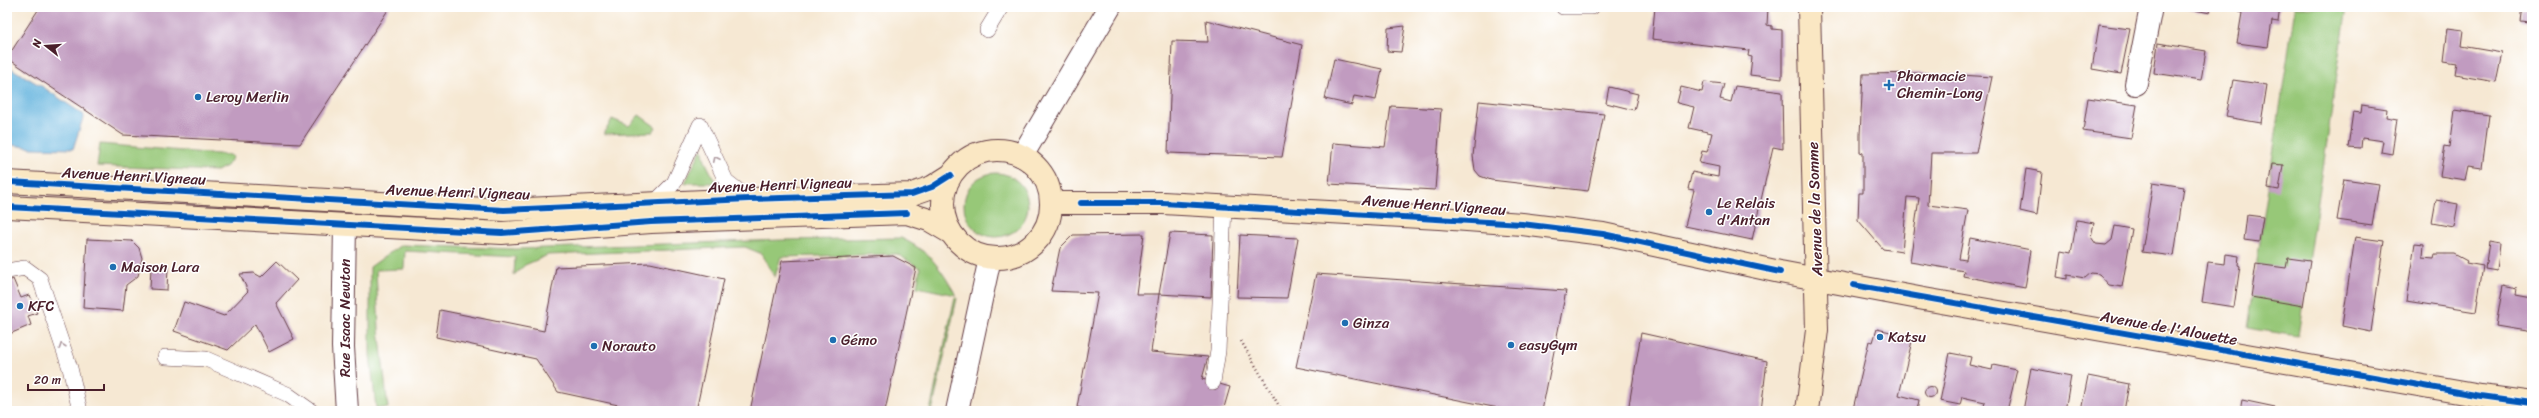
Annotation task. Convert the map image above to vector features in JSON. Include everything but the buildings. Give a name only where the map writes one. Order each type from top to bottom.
[{"type":"street","points":[[1022,156],[1110,7]]},
{"type":"street","name":"Avenue de la Somme","points":[[1808,411],[1817,330],[1817,278],[1809,7]]},
{"type":"street","points":[[2136,84],[2151,7]]},
{"type":"street","name":"Avenue Henri Vigneau","points":[[990,150],[1006,150],[1022,156],[1043,175],[1048,188],[1051,203],[1048,221],[1040,238],[1026,250],[1008,257],[990,258],[975,254],[961,245],[951,233],[944,219],[942,204],[945,189],[951,175],[961,163],[975,154],[990,150]]},
{"type":"street","name":"Avenue Henri Vigneau","points":[[7,182],[504,210],[652,204],[749,198],[912,194],[932,187],[951,175]]},
{"type":"street","name":"Avenue Henri Vigneau","points":[[1051,203],[1163,203],[1461,219],[1603,234],[1817,278]]},
{"type":"street","name":"Avenue Henri Vigneau","points":[[7,207],[502,233],[651,222],[907,213],[929,220],[951,233]]},
{"type":"street","name":"Rue Isaac Newton","points":[[345,225],[343,347],[347,411]]},
{"type":"street","points":[[957,411],[990,258]]},
{"type":"street","name":"Avenue de l'Alouette","points":[[1817,278],[2481,396],[2532,403]]},
{"type":"street","name":"Avenue de l'Alouette","points":[[2481,396],[2532,395]]},
{"type":"lane","points":[[987,30],[1001,7]]},
{"type":"lane","points":[[1563,7],[1592,7]]},
{"type":"lane","points":[[652,204],[674,183],[700,125],[726,181],[749,198]]},
{"type":"lane","points":[[1213,382],[1218,351],[1220,319],[1224,206]]},
{"type":"lane","points":[[7,271],[25,268],[40,279],[70,368],[80,411]]},
{"type":"lane","points":[[165,357],[206,359],[287,394],[311,411]]},
{"type":"path","points":[[1220,319],[1232,320],[1241,331],[1240,343],[1282,411]]},
{"type":"green space","points":[[2295,7],[2347,7],[2298,336],[2247,328]]},
{"type":"green space","points":[[639,115],[656,127],[653,132],[604,134],[612,119],[629,126]]},
{"type":"green space","points":[[100,144],[230,155],[233,157],[227,166],[217,171],[97,166]]},
{"type":"green space","points":[[702,148],[705,161],[716,183],[685,183]]},
{"type":"green space","points":[[996,173],[1014,179],[1022,187],[1028,205],[1022,223],[1014,231],[996,237],[978,231],[970,223],[964,205],[970,187],[978,179]]},
{"type":"green space","points":[[901,238],[920,249],[934,262],[956,295],[917,287],[920,268],[897,254],[781,257],[775,277],[762,254],[745,247],[548,255],[525,265],[514,275],[515,257],[405,251],[404,269],[376,270],[379,329],[388,408],[376,408],[370,355],[370,267],[401,245],[516,249],[781,240]]},
{"type":"green space","points":[[955,297],[957,298],[932,411],[930,411]]},
{"type":"water","points":[[7,66],[43,87],[84,115],[73,149],[32,148],[7,144]]},
{"type":"cycle path","points":[[7,180],[9,182],[504,210],[749,199],[912,194],[932,187],[951,175]]},
{"type":"cycle path","points":[[1081,203],[1163,203],[1522,224],[1603,234],[1780,272]]},
{"type":"cycle path","points":[[7,207],[502,233],[651,222],[907,213]]},
{"type":"cycle path","points":[[1853,285],[2481,396],[2532,403]]},
{"type":"place","name":"Pharmacie Chemin-Long","points":[[1889,85]]},
{"type":"place","name":"Leroy Merlin","points":[[198,97]]},
{"type":"place","name":"Le Relais d'Antan","points":[[1709,212]]},
{"type":"place","name":"Maison Lara","points":[[113,267]]},
{"type":"place","name":"KFC","points":[[20,306]]},
{"type":"place","name":"Ginza","points":[[1345,323]]},
{"type":"place","name":"Katsu","points":[[1880,337]]},
{"type":"place","name":"Gémo","points":[[833,340]]},
{"type":"place","name":"easyGym","points":[[1511,345]]},
{"type":"place","name":"Norauto","points":[[594,346]]}]
